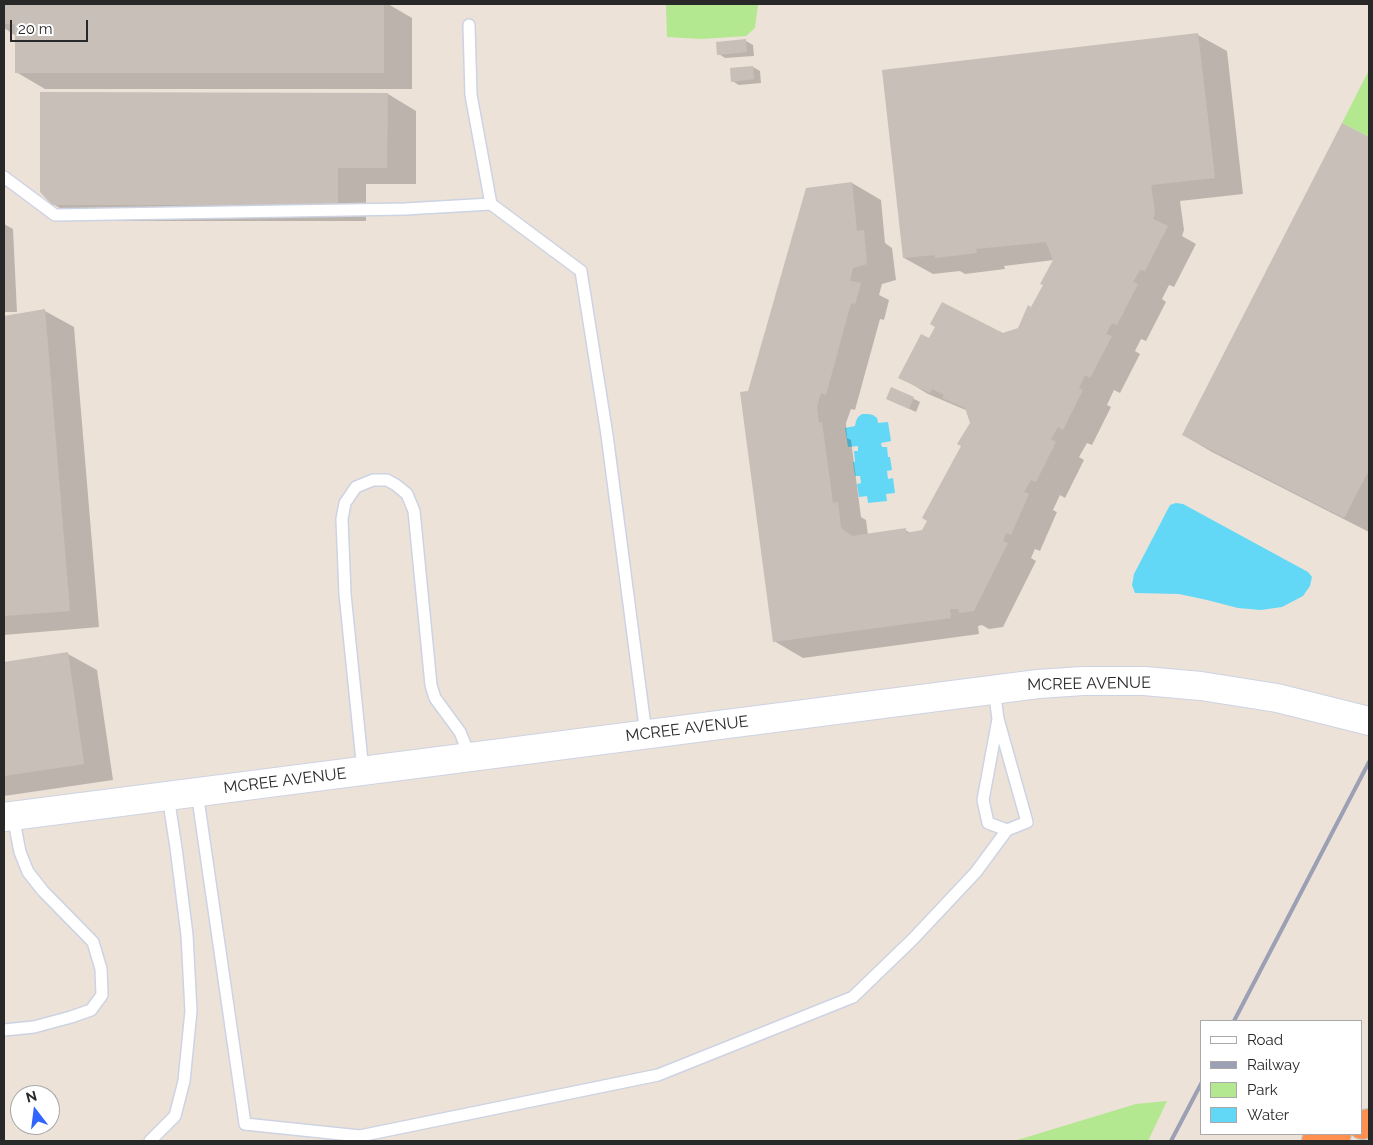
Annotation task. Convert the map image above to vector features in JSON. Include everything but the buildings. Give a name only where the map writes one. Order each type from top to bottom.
[{"type":"highway","points":[[1316,1141],[1335,1135]]},
{"type":"main road","name":"MCREE AVENUE","points":[[8,817],[1038,684],[1083,681],[1153,682],[1201,686],[1276,698],[1369,720]]},
{"type":"lane","points":[[469,25],[472,95],[491,204]]},
{"type":"lane","points":[[4,177],[55,215],[405,209],[491,204],[581,271],[607,435],[646,734]]},
{"type":"lane","points":[[363,770],[345,594],[342,519],[345,503],[356,487],[373,480],[386,480],[396,485],[407,494],[414,511],[431,685],[435,698],[460,732],[470,757]]},
{"type":"lane","points":[[197,792],[245,1124],[360,1136],[658,1075],[853,997],[913,939],[976,872],[1007,830],[1027,822],[998,719],[994,689]]},
{"type":"lane","points":[[998,719],[983,800],[988,823],[1007,830]]},
{"type":"lane","points":[[150,1141],[175,1116],[184,1081],[191,1011],[187,935],[168,796]]},
{"type":"lane","points":[[4,1030],[34,1027],[91,1010],[102,995],[102,969],[93,942],[42,891],[28,872],[8,817]]},
{"type":"green space","points":[[666,4],[758,4],[755,28],[746,36],[701,39],[667,37]]},
{"type":"green space","points":[[1369,70],[1369,137],[1342,123]]},
{"type":"green space","points":[[1167,1101],[1148,1141],[1014,1141],[1136,1104]]},
{"type":"water","points":[[862,414],[873,415],[877,418],[878,423],[888,422],[891,441],[881,443],[882,447],[887,447],[888,457],[890,457],[892,470],[887,471],[888,479],[893,478],[895,493],[886,494],[887,501],[868,503],[867,496],[859,497],[857,484],[861,483],[860,476],[855,476],[853,462],[855,462],[854,451],[858,451],[858,446],[848,447],[845,428],[855,426],[858,417]]},
{"type":"water","points":[[1176,503],[1183,504],[1308,572],[1312,577],[1310,586],[1303,596],[1282,607],[1261,610],[1238,608],[1179,594],[1135,593],[1132,585],[1134,574],[1170,505]]},
{"type":"railway","points":[[1235,1020],[1369,762]]},
{"type":"railway","points":[[1171,1141],[1200,1086]]}]
